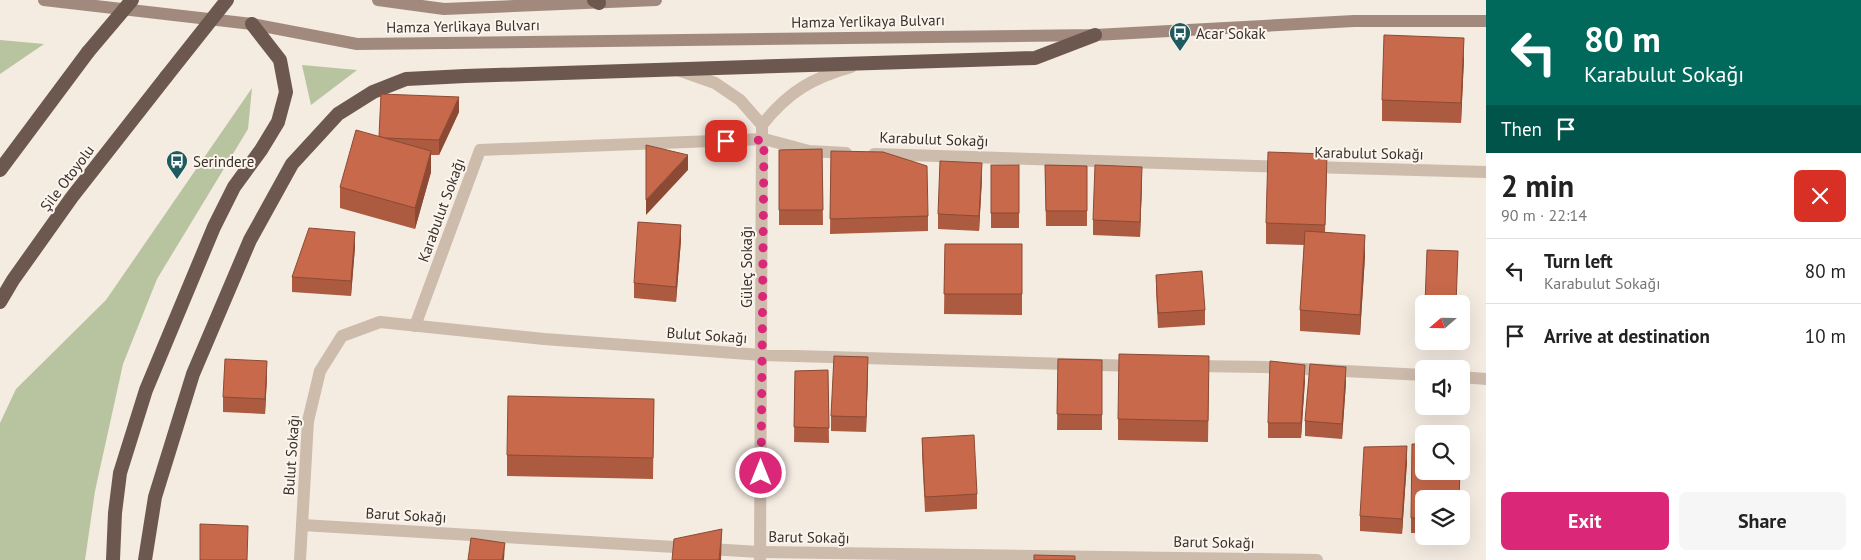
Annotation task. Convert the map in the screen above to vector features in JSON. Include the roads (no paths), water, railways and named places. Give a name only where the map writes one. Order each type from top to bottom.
[{"type":"highway","points":[[0,170],[88,52],[132,0]]},
{"type":"highway","name":"Şile Otoyolu","points":[[0,302],[13,280],[72,197],[227,0]]},
{"type":"highway","points":[[113,560],[115,513],[120,473],[146,390],[214,227],[234,186],[262,150],[278,122],[286,92],[280,60],[252,24]]},
{"type":"highway","points":[[145,560],[155,497],[193,374],[250,240],[292,164],[338,114],[373,92],[406,79],[1035,58],[1095,35]]},
{"type":"main road","name":"Hamza Yerlikaya Bulvarı","points":[[44,0],[252,24],[358,44],[1095,35],[1354,21],[1486,21]]},
{"type":"main road","name":"Hamza Yerlikaya Bulvarı","points":[[378,0],[444,9],[597,1],[656,0]]},
{"type":"street","points":[[675,69],[715,83],[740,100],[762,125],[776,107],[796,90],[828,73],[863,63]]},
{"type":"street","name":"Güleç Sokağı","points":[[760,556],[764,140],[762,125]]},
{"type":"street","name":"Karabulut Sokağı","points":[[415,326],[480,150],[764,140],[809,151],[1230,166],[1486,172]]},
{"type":"street","name":"Bulut Sokağı","points":[[300,560],[308,421],[320,371],[342,336],[380,322],[544,339],[762,355],[1079,366],[1147,366]]},
{"type":"street","points":[[1186,366],[1264,367],[1415,375]]},
{"type":"street","points":[[1470,378],[1486,379]]},
{"type":"street","name":"Barut Sokağı","points":[[302,525],[760,556],[1317,560]]},
{"type":"place","name":"Acar Sokak","points":[[1180,52]]},
{"type":"place","name":"Serindere","points":[[177,180]]}]
